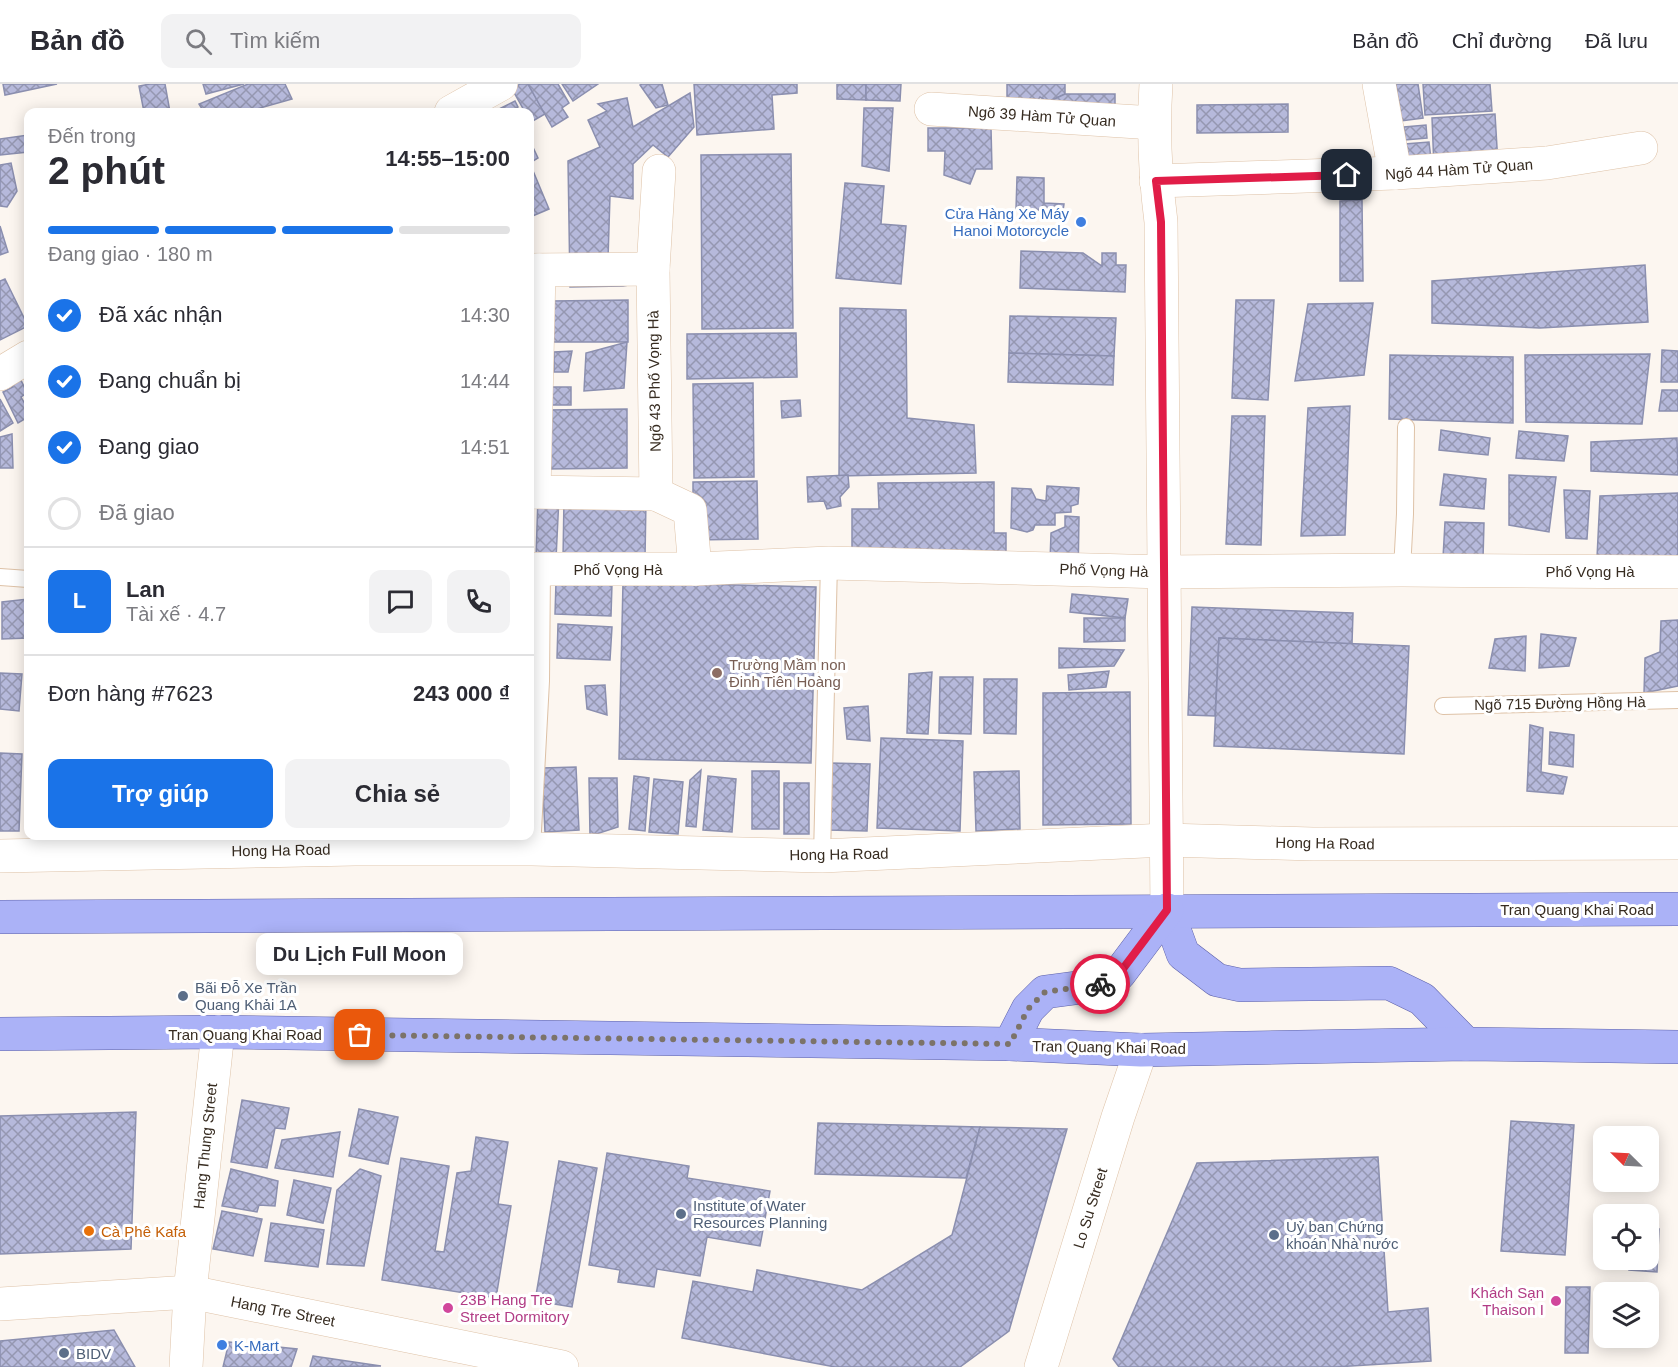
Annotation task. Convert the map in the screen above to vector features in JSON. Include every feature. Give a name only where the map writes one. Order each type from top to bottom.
[{"type":"main road","name":"Tran Quang Khai Road","points":[[0,917],[1678,909]]},
{"type":"main road","points":[[1167,910],[1183,954],[1217,980],[1240,985],[1389,983],[1422,999],[1466,1044]]},
{"type":"main road","points":[[1010,1044],[1028,1009],[1045,992],[1098,985],[1119,974],[1167,910]]},
{"type":"main road","name":"Tran Quang Khai Road","points":[[0,1034],[218,1032],[1010,1044],[1141,1050],[1466,1044],[1678,1047]]},
{"type":"street","points":[[1156,84],[1154,123],[1156,181],[1161,222],[1167,910]]},
{"type":"street","points":[[1379,84],[1395,173]]},
{"type":"street","points":[[457,108],[489,87]]},
{"type":"street","name":"Ngõ 39 Hàm Tử Quan","points":[[931,109],[1154,123]]},
{"type":"street","name":"Ngõ 44 Hàm Tử Quan","points":[[1156,181],[1395,173],[1547,163],[1641,148]]},
{"type":"street","name":"Ngõ 43 Phố Vọng Hà","points":[[656,494],[653,269],[659,171]]},
{"type":"street","points":[[534,270],[653,269]]},
{"type":"street","points":[[0,374],[24,359]]},
{"type":"street","points":[[534,492],[656,494],[690,510],[695,569]]},
{"type":"street","name":"Phố Vọng Hà","points":[[536,569],[695,569],[829,563],[1165,572],[1402,570],[1678,572]]},
{"type":"street","name":"Hong Ha Road","points":[[0,856],[355,842],[822,856],[1166,840],[1313,844],[1678,843]]},
{"type":"street","name":"Hang Thung Street","points":[[186,1367],[190,1292],[218,1032]]},
{"type":"street","name":"Lo Su Street","points":[[1041,1367],[1141,1050]]},
{"type":"street","name":"Hang Tre Street","points":[[0,1304],[190,1292],[562,1367]]},
{"type":"lane","points":[[1402,570],[1406,427]]},
{"type":"lane","points":[[822,856],[829,563]]},
{"type":"lane","points":[[534,812],[541,681],[536,569]]},
{"type":"lane","points":[[0,577],[24,579]]},
{"type":"lane","name":"Ngõ 715 Đường Hồng Hà","points":[[1443,706],[1678,700]]},
{"type":"lane","points":[[532,840],[532,849]]},
{"type":"building","points":[[3,84],[57,84],[5,95]]},
{"type":"building","points":[[165,84],[169,108],[143,108],[139,86]]},
{"type":"building","points":[[203,84],[244,84],[206,94]]},
{"type":"building","points":[[248,84],[285,84],[292,99],[260,108],[202,108],[199,104]]},
{"type":"building","points":[[520,84],[528,84],[545,114],[534,120],[534,108],[523,108],[512,89]]},
{"type":"building","points":[[528,84],[558,84],[569,103],[562,108],[568,117],[552,127]]},
{"type":"building","points":[[562,84],[598,84],[573,101]]},
{"type":"building","points":[[662,84],[668,105],[656,108],[640,85]]},
{"type":"building","points":[[694,84],[797,84],[797,93],[772,95],[774,129],[697,135]]},
{"type":"building","points":[[837,84],[866,84],[866,100],[837,99]]},
{"type":"building","points":[[866,84],[901,84],[900,101],[866,100]]},
{"type":"building","points":[[1007,84],[1065,84],[1065,94],[1048,102],[1040,97],[1035,104],[1007,103]]},
{"type":"building","points":[[1396,84],[1418,84],[1423,118],[1401,121]]},
{"type":"building","points":[[1423,84],[1490,84],[1492,111],[1425,115]]},
{"type":"building","points":[[690,93],[694,127],[668,157],[653,145],[633,164],[633,199],[610,196],[608,259],[646,282],[623,286],[570,287],[568,161],[600,147],[588,120],[607,111],[598,104],[627,98],[633,127]]},
{"type":"building","points":[[1065,94],[1115,94],[1115,111],[1048,102]]},
{"type":"building","points":[[515,101],[518,107],[517,108],[501,108]]},
{"type":"building","points":[[1288,104],[1288,132],[1197,133],[1197,105]]},
{"type":"building","points":[[864,108],[893,108],[889,171],[862,166]]},
{"type":"building","points":[[1495,114],[1498,164],[1434,168],[1432,118]]},
{"type":"building","points":[[1426,125],[1427,138],[1405,140],[1404,127]]},
{"type":"building","points":[[928,128],[991,128],[992,169],[976,169],[970,184],[944,175],[945,151],[928,151]]},
{"type":"building","points":[[24,136],[24,152],[0,155],[0,139]]},
{"type":"building","points":[[1429,142],[1431,159],[1406,160],[1405,144]]},
{"type":"building","points":[[791,154],[793,328],[702,329],[701,155]]},
{"type":"building","points":[[11,163],[17,191],[7,207],[0,206],[0,165]]},
{"type":"building","points":[[534,173],[549,209],[534,215]]},
{"type":"building","points":[[1017,177],[1044,178],[1044,203],[1064,204],[1063,211],[1016,209]]},
{"type":"building","points":[[845,183],[884,186],[881,224],[906,226],[901,284],[836,278]]},
{"type":"building","points":[[1362,200],[1363,281],[1340,281],[1340,201]]},
{"type":"building","points":[[0,226],[8,252],[0,255]]},
{"type":"building","points":[[1021,251],[1083,253],[1102,266],[1102,253],[1116,253],[1116,265],[1126,265],[1125,292],[1020,288]]},
{"type":"building","points":[[1645,265],[1648,322],[1540,328],[1432,323],[1432,281]]},
{"type":"building","points":[[5,279],[24,318],[24,328],[0,340],[0,281]]},
{"type":"building","points":[[628,300],[628,342],[552,342],[552,301]]},
{"type":"building","points":[[1236,300],[1274,300],[1268,400],[1232,398]]},
{"type":"building","points":[[1373,303],[1364,375],[1295,381],[1308,304]]},
{"type":"building","points":[[840,308],[906,310],[907,418],[974,425],[976,473],[839,476]]},
{"type":"building","points":[[1010,316],[1116,318],[1114,356],[1009,353]]},
{"type":"building","points":[[796,333],[797,377],[687,379],[687,334]]},
{"type":"building","points":[[627,342],[624,388],[584,391],[586,353]]},
{"type":"building","points":[[1662,350],[1678,351],[1678,382],[1661,382]]},
{"type":"building","points":[[572,351],[568,372],[554,372],[554,352]]},
{"type":"building","points":[[1009,353],[1114,356],[1113,385],[1008,382]]},
{"type":"building","points":[[1650,354],[1642,424],[1526,422],[1525,355]]},
{"type":"building","points":[[1390,355],[1513,357],[1513,423],[1389,419]]},
{"type":"building","points":[[20,378],[24,387],[24,395],[21,397],[24,402],[24,419],[18,423],[3,392],[13,387],[10,382]]},
{"type":"building","points":[[753,383],[754,477],[694,478],[693,384]]},
{"type":"building","points":[[540,387],[571,387],[571,405],[540,405]]},
{"type":"building","points":[[1662,390],[1678,390],[1678,411],[1659,411]]},
{"type":"building","points":[[0,399],[13,423],[0,431]]},
{"type":"building","points":[[800,400],[801,416],[782,418],[781,401]]},
{"type":"building","points":[[1350,406],[1345,535],[1301,536],[1308,408]]},
{"type":"building","points":[[627,409],[627,468],[546,469],[545,410]]},
{"type":"building","points":[[1232,416],[1265,416],[1261,545],[1226,544]]},
{"type":"building","points":[[1441,430],[1490,438],[1488,455],[1439,450]]},
{"type":"building","points":[[1519,431],[1568,436],[1564,461],[1516,458]]},
{"type":"building","points":[[12,434],[13,468],[0,468],[0,437]]},
{"type":"building","points":[[1677,438],[1678,475],[1591,471],[1591,442]]},
{"type":"building","points":[[1444,474],[1486,479],[1484,509],[1440,505]]},
{"type":"building","points":[[848,475],[849,487],[840,497],[841,506],[827,509],[824,501],[808,502],[807,477]]},
{"type":"building","points":[[1509,475],[1556,477],[1549,532],[1509,525]]},
{"type":"building","points":[[757,481],[758,539],[693,540],[693,482]]},
{"type":"building","points":[[994,482],[994,533],[1006,533],[1006,555],[852,556],[852,509],[879,509],[878,483]]},
{"type":"building","points":[[1047,486],[1079,488],[1078,504],[1071,506],[1071,512],[1055,513],[1055,525],[1035,525],[1033,530],[1027,532],[1011,528],[1012,488],[1031,489],[1036,499],[1046,501]]},
{"type":"building","points":[[1564,490],[1590,491],[1587,539],[1566,538]]},
{"type":"building","points":[[1678,493],[1678,558],[1597,558],[1600,496]]},
{"type":"building","points":[[538,496],[559,497],[556,559],[536,558]]},
{"type":"building","points":[[564,499],[646,500],[645,559],[563,558]]},
{"type":"building","points":[[1065,516],[1079,517],[1078,578],[1050,561],[1051,533],[1065,527]]},
{"type":"building","points":[[1445,522],[1484,523],[1483,559],[1443,558]]},
{"type":"building","points":[[556,582],[612,584],[611,616],[555,614]]},
{"type":"building","name":"Trường Mầm non Đinh Tiên Hoàng","points":[[623,582],[816,587],[811,763],[619,759]]},
{"type":"building","points":[[1072,594],[1128,599],[1125,618],[1070,612]]},
{"type":"building","points":[[24,599],[24,638],[2,639],[2,602]]},
{"type":"building","points":[[1192,607],[1353,613],[1352,644],[1219,638],[1215,716],[1188,715]]},
{"type":"building","points":[[1084,618],[1125,618],[1125,641],[1084,642]]},
{"type":"building","points":[[1678,620],[1678,686],[1644,693],[1645,658],[1660,652],[1661,621]]},
{"type":"building","points":[[558,624],[612,627],[610,660],[557,658]]},
{"type":"building","points":[[1541,634],[1576,638],[1569,666],[1539,668]]},
{"type":"building","points":[[1526,636],[1525,671],[1489,668],[1495,639]]},
{"type":"building","points":[[1219,638],[1409,646],[1404,754],[1214,746]]},
{"type":"building","points":[[1059,648],[1124,650],[1114,666],[1059,668]]},
{"type":"building","points":[[1109,671],[1106,687],[1069,690],[1068,675]]},
{"type":"building","points":[[932,672],[928,734],[907,733],[909,674]]},
{"type":"building","points":[[0,673],[22,674],[19,711],[0,709]]},
{"type":"building","points":[[940,677],[973,677],[971,734],[939,733]]},
{"type":"building","points":[[984,679],[1017,679],[1016,734],[984,733]]},
{"type":"building","points":[[605,685],[607,715],[587,709],[585,686]]},
{"type":"building","points":[[1130,692],[1131,824],[1043,825],[1043,693]]},
{"type":"building","points":[[868,706],[870,741],[847,739],[844,708]]},
{"type":"building","points":[[1530,725],[1543,728],[1541,772],[1567,777],[1563,794],[1527,791]]},
{"type":"building","points":[[1550,732],[1574,735],[1573,767],[1549,764]]},
{"type":"building","points":[[881,738],[963,741],[960,831],[877,828]]},
{"type":"building","points":[[0,753],[22,754],[19,831],[0,831]]},
{"type":"building","points":[[831,763],[870,764],[867,831],[828,830]]},
{"type":"building","points":[[576,767],[579,830],[545,832],[542,768]]},
{"type":"building","points":[[701,770],[696,827],[686,826],[690,780]]},
{"type":"building","points":[[752,771],[779,771],[779,829],[752,829]]},
{"type":"building","points":[[1019,771],[1020,829],[976,831],[974,772]]},
{"type":"building","points":[[634,776],[649,778],[645,831],[629,829]]},
{"type":"building","points":[[708,776],[736,779],[732,832],[703,830]]},
{"type":"building","points":[[589,778],[617,778],[618,827],[590,836]]},
{"type":"building","points":[[654,779],[683,782],[678,834],[649,832]]},
{"type":"building","points":[[784,783],[809,783],[809,834],[784,834]]},
{"type":"building","points":[[242,1100],[289,1108],[285,1129],[275,1128],[267,1168],[231,1162]]},
{"type":"building","points":[[359,1109],[398,1117],[388,1164],[349,1156]]},
{"type":"building","points":[[136,1112],[131,1249],[0,1254],[0,1116]]},
{"type":"building","points":[[1511,1121],[1574,1125],[1565,1255],[1501,1251]]},
{"type":"building","points":[[818,1123],[980,1127],[966,1178],[815,1174]]},
{"type":"building","points":[[980,1127],[1067,1129],[1009,1331],[960,1367],[835,1367],[682,1338],[693,1281],[753,1292],[757,1270],[862,1290],[952,1235]]},
{"type":"building","points":[[340,1132],[333,1177],[275,1168],[282,1140]]},
{"type":"building","points":[[476,1137],[508,1142],[498,1204],[511,1206],[496,1298],[382,1280],[401,1158],[449,1166],[435,1251],[444,1252],[457,1173],[471,1171]]},
{"type":"building","name":"Institute of Water Resources Planning","points":[[607,1153],[689,1166],[687,1178],[770,1191],[760,1246],[707,1237],[700,1276],[657,1269],[654,1287],[618,1282],[620,1270],[589,1265]]},
{"type":"building","name":"Uỷ ban Chứng khoán Nhà nước","points":[[1378,1157],[1388,1312],[1428,1308],[1431,1361],[1335,1367],[1119,1367],[1113,1359],[1197,1163]]},
{"type":"building","points":[[559,1161],[597,1168],[572,1307],[535,1301]]},
{"type":"building","points":[[231,1169],[278,1181],[275,1206],[259,1205],[257,1212],[222,1206]]},
{"type":"building","points":[[360,1169],[381,1176],[364,1266],[327,1264],[337,1190]]},
{"type":"building","points":[[294,1180],[331,1188],[323,1223],[287,1215]]},
{"type":"building","points":[[222,1211],[262,1219],[253,1256],[213,1249]]},
{"type":"building","points":[[271,1223],[324,1230],[318,1267],[265,1261]]},
{"type":"building","points":[[1629,1270],[1657,1270],[1657,1272]]},
{"type":"building","points":[[1566,1287],[1590,1287],[1588,1353],[1565,1353]]},
{"type":"building","name":"BIDV","points":[[114,1330],[135,1367],[0,1367],[0,1341]]},
{"type":"building","points":[[229,1342],[297,1349],[291,1367],[223,1367]]},
{"type":"building","points":[[313,1356],[381,1366],[310,1367]]},
{"type":"way so far","points":[[360,1035],[1010,1044],[1028,1009],[1045,992],[1100,984]]},
{"type":"place","name":"Cửa Hàng Xe Máy Hanoi Motorcycle","points":[[1081,222]]},
{"type":"place","name":"Trường Mầm non Đinh Tiên Hoàng","points":[[717,673]]},
{"type":"place","name":"Bãi Đỗ Xe Trần Quang Khải 1A","points":[[183,996]]},
{"type":"place","name":"Du Lịch Full Moon","points":[[360,1035]]},
{"type":"place","name":"Institute of Water Resources Planning","points":[[681,1214]]},
{"type":"place","name":"Cà Phê Kafa","points":[[89,1231]]},
{"type":"place","name":"Uỷ ban Chứng khoán Nhà nước","points":[[1274,1235]]},
{"type":"place","name":"Khách Sạn Thaison I","points":[[1556,1301]]},
{"type":"place","name":"23B Hang Tre Street Dormitory","points":[[448,1308]]},
{"type":"place","name":"K-Mart","points":[[222,1345]]},
{"type":"place","name":"BIDV","points":[[64,1353]]},
{"type":"route","points":[[1100,984],[1119,974],[1167,910],[1161,222],[1156,181],[1347,175]]}]
